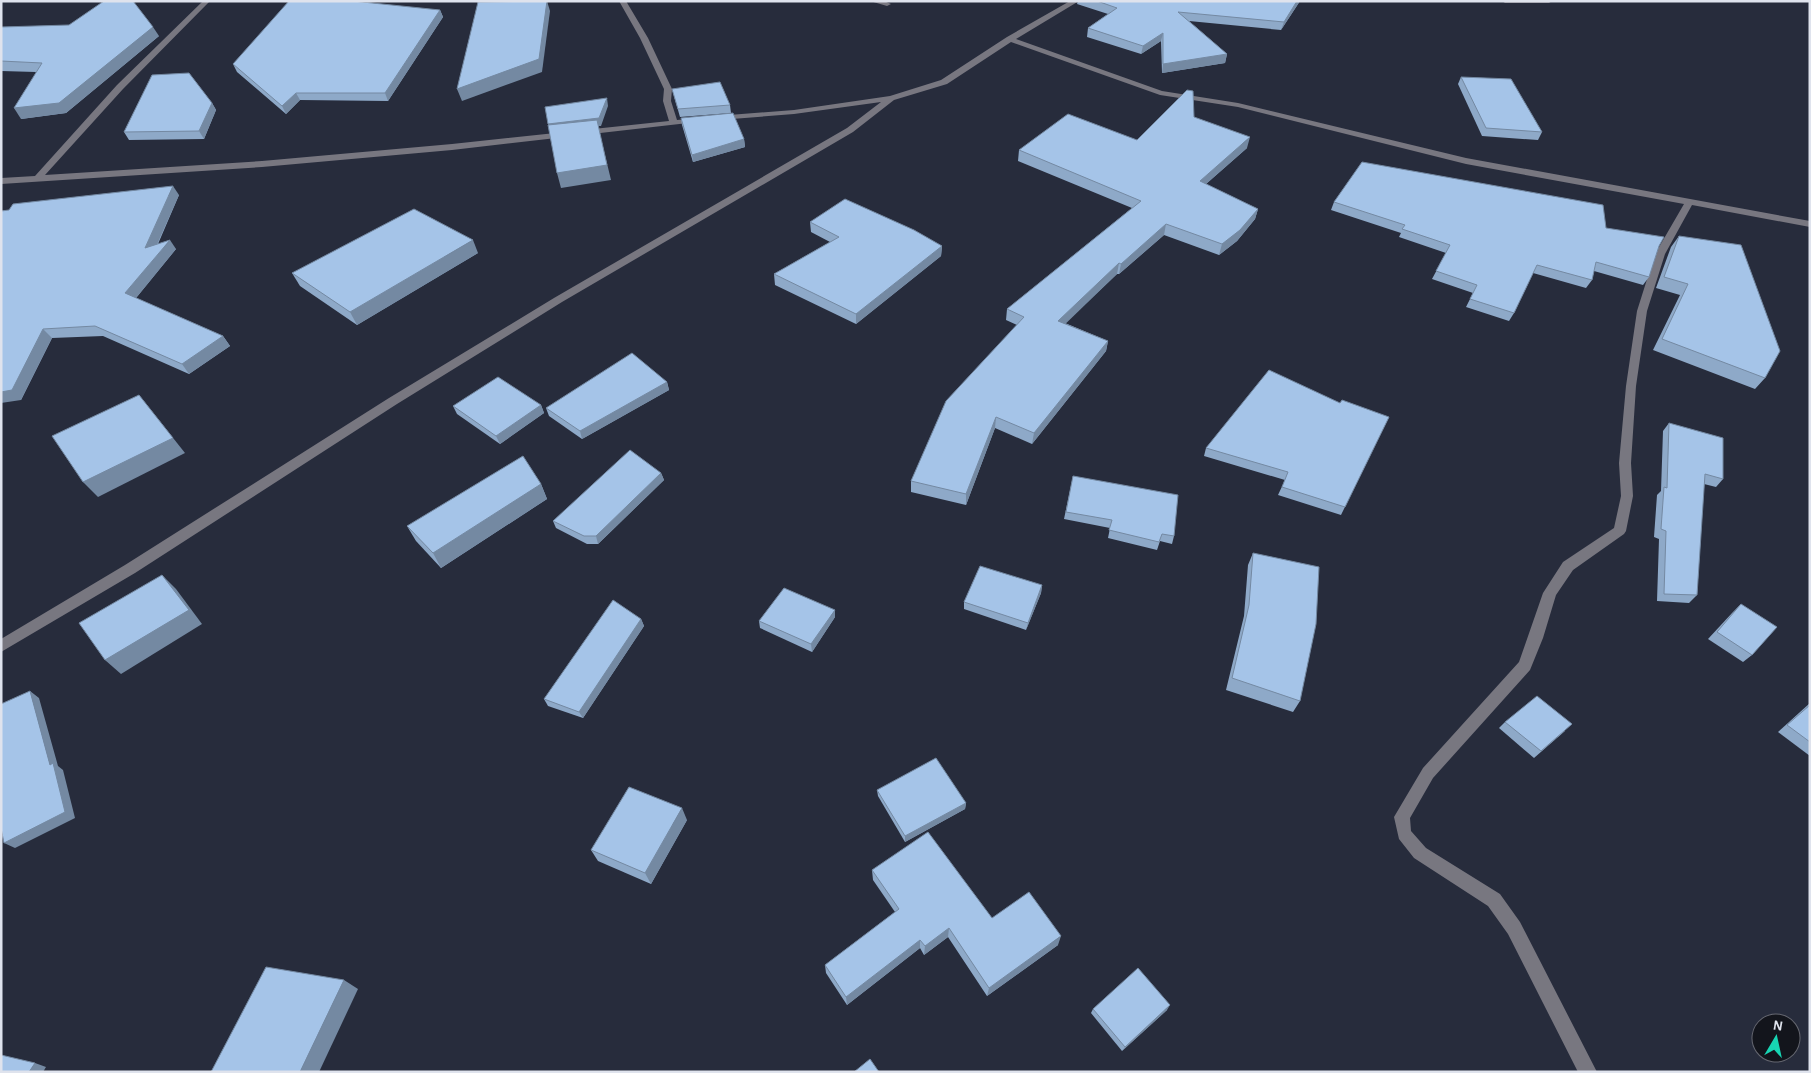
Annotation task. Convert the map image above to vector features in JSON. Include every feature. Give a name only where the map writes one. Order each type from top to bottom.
[{"type":"street","points":[[38,178],[100,107],[168,36],[206,1]]},
{"type":"street","points":[[622,1],[644,38],[668,89],[667,101],[674,122]]},
{"type":"street","points":[[873,1],[887,4]]},
{"type":"street","points":[[1,181],[262,164],[452,147],[674,122],[794,112],[891,98],[944,82],[1010,39],[1076,1]]},
{"type":"street","points":[[1505,1],[1549,1]]},
{"type":"street","points":[[1010,39],[1160,93],[1238,105],[1466,161],[1810,224]]},
{"type":"street","points":[[1,646],[130,570],[393,401],[550,305],[850,130],[891,98]]},
{"type":"street","points":[[1588,1072],[1514,928],[1494,900],[1420,852],[1404,834],[1402,817],[1428,773],[1524,666],[1536,638],[1550,593],[1568,566],[1620,531],[1627,496],[1625,463],[1631,386],[1642,311],[1660,254],[1688,202]]},
{"type":"building","points":[[104,1],[133,1],[153,27],[59,103],[14,108],[42,63],[1,61],[1,27],[69,25]]},
{"type":"building","points":[[289,1],[353,1],[440,10],[385,93],[296,93],[282,106],[233,64]]},
{"type":"building","points":[[547,1],[539,59],[457,89],[478,2]]},
{"type":"building","points":[[1097,1],[1297,1],[1284,22],[1178,12],[1227,54],[1163,64],[1163,33],[1143,46],[1088,28],[1117,8]]},
{"type":"building","points":[[189,73],[212,103],[199,131],[124,132],[152,75]]},
{"type":"building","points":[[1461,77],[1511,79],[1542,132],[1486,128]]},
{"type":"building","points":[[720,82],[730,105],[678,109],[672,89]]},
{"type":"building","points":[[1187,90],[1193,91],[1194,117],[1250,137],[1200,181],[1258,209],[1240,230],[1222,244],[1166,224],[1121,264],[1119,263],[1058,321],[1108,341],[1034,433],[996,417],[966,494],[911,481],[946,401],[1024,317],[1007,309],[1141,201],[1019,150],[1068,114],[1137,140]]},
{"type":"building","points":[[607,98],[599,118],[548,124],[545,107]]},
{"type":"building","points":[[733,113],[744,139],[692,155],[681,118]]},
{"type":"building","points":[[597,120],[607,165],[557,173],[548,125]]},
{"type":"building","points":[[1362,162],[1603,205],[1606,228],[1664,237],[1659,246],[1649,277],[1596,262],[1592,280],[1537,265],[1514,313],[1470,299],[1477,285],[1436,271],[1450,245],[1402,229],[1405,225],[1334,202]]},
{"type":"building","points":[[173,186],[145,248],[170,240],[125,293],[223,336],[182,364],[95,326],[43,329],[12,390],[1,392],[1,211],[9,210],[13,204]]},
{"type":"building","points":[[845,199],[914,230],[942,246],[856,314],[774,274],[839,237],[810,222]]},
{"type":"building","points":[[414,209],[473,240],[350,312],[292,273]]},
{"type":"building","points":[[1679,236],[1741,245],[1780,351],[1765,378],[1662,339],[1688,284],[1664,277]]},
{"type":"building","points":[[632,353],[667,382],[580,431],[546,408]]},
{"type":"building","points":[[1269,370],[1340,403],[1342,400],[1389,417],[1345,507],[1282,487],[1288,472],[1206,448]]},
{"type":"building","points":[[498,377],[541,405],[496,436],[453,406]]},
{"type":"building","points":[[139,395],[173,438],[83,482],[52,436]]},
{"type":"building","points":[[1669,423],[1723,438],[1723,479],[1705,474],[1697,595],[1664,594],[1666,531],[1661,529],[1664,487],[1667,488]]},
{"type":"building","points":[[630,450],[661,473],[596,536],[584,536],[553,521]]},
{"type":"building","points":[[523,456],[541,484],[433,553],[407,526]]},
{"type":"building","points":[[1073,476],[1178,495],[1174,536],[1162,534],[1159,542],[1109,530],[1112,520],[1066,512]]},
{"type":"building","points":[[1253,553],[1319,567],[1316,624],[1300,701],[1232,678],[1249,605]]},
{"type":"building","points":[[980,566],[1042,585],[1028,623],[964,602]]},
{"type":"building","points":[[162,575],[189,610],[105,660],[79,623]]},
{"type":"building","points":[[784,588],[835,610],[811,644],[759,621]]},
{"type":"building","points":[[613,600],[641,619],[579,712],[544,699]]},
{"type":"building","points":[[1741,604],[1777,627],[1752,655],[1717,632]]},
{"type":"building","points":[[30,691],[50,765],[53,763],[65,812],[4,843],[1,828],[1,704]]},
{"type":"building","points":[[1537,696],[1572,724],[1541,751],[1505,722]]},
{"type":"building","points":[[1810,705],[1810,742],[1787,725]]},
{"type":"building","points":[[936,758],[966,803],[905,836],[877,790]]},
{"type":"building","points":[[629,787],[682,808],[645,873],[591,850]]},
{"type":"building","points":[[928,832],[992,918],[1029,892],[1061,936],[989,988],[949,928],[925,946],[920,940],[846,997],[825,965],[899,909],[872,870]]},
{"type":"building","points":[[266,967],[344,980],[300,1072],[211,1072]]},
{"type":"building","points":[[1138,968],[1170,1005],[1125,1047],[1093,1009]]},
{"type":"building","points":[[1,1055],[35,1063],[29,1072],[1,1072]]},
{"type":"building","points":[[870,1059],[879,1072],[854,1072]]}]
